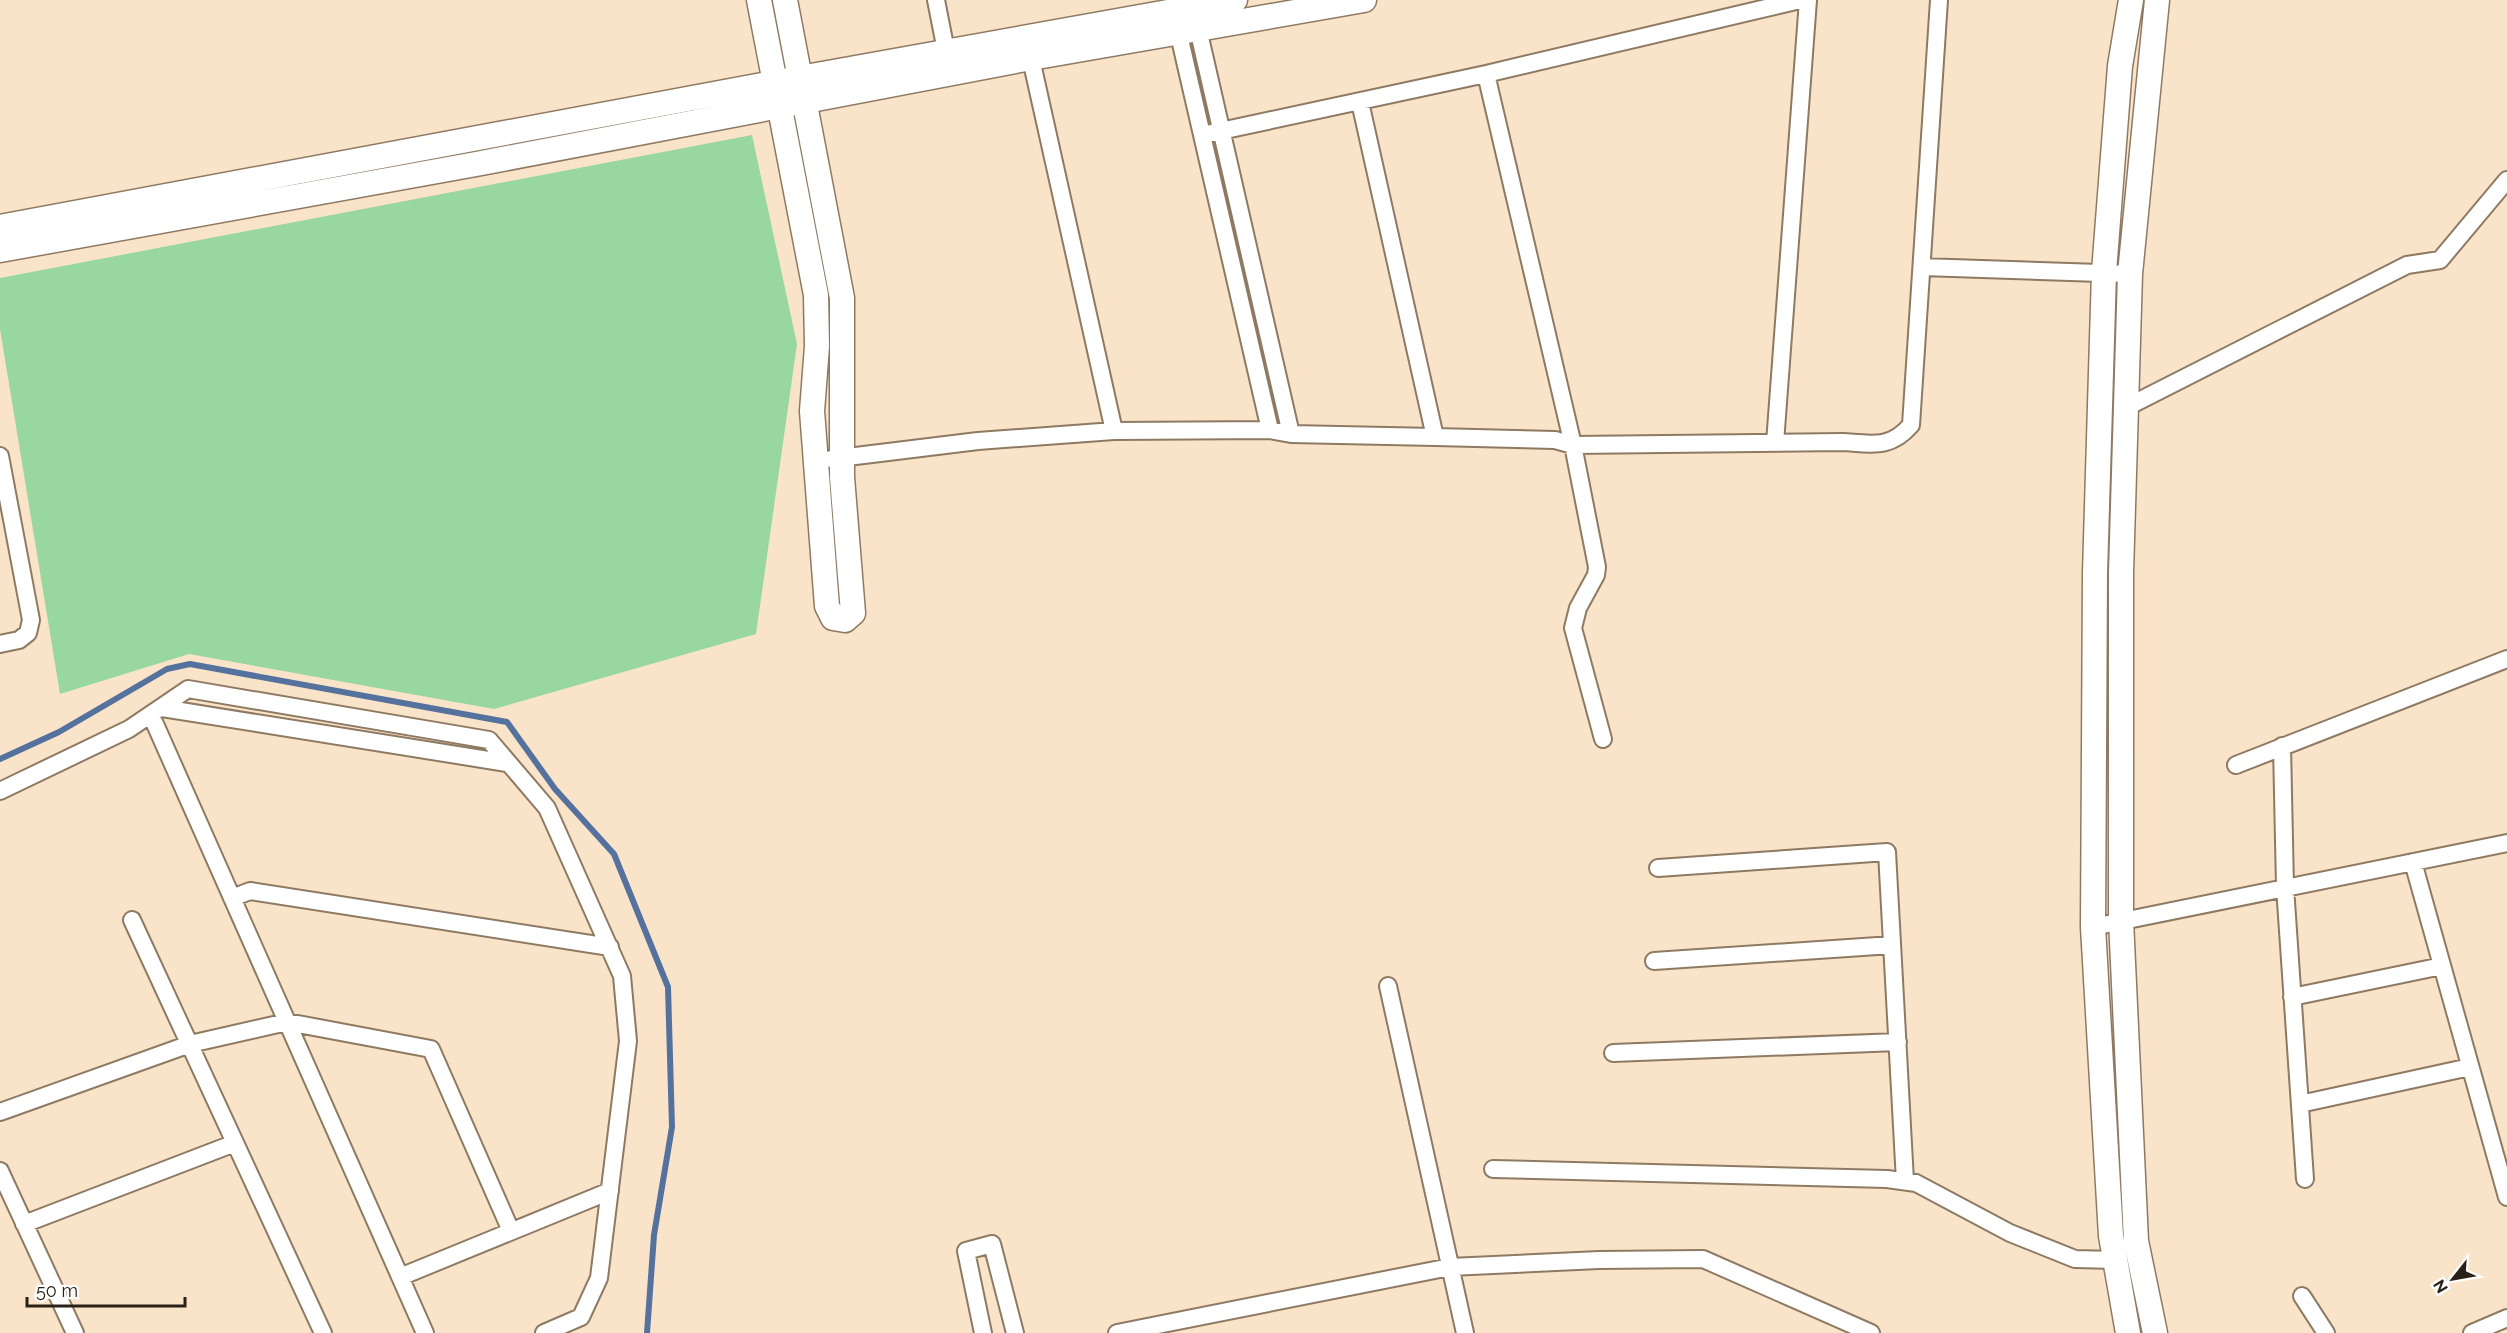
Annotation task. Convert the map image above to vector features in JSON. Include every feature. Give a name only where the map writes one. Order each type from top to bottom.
[{"type":"street","points":[[759,0],[816,295],[817,346],[812,411],[827,606],[833,618],[845,620],[853,613],[842,459],[842,298],[785,0]]},
{"type":"street","points":[[936,0],[946,51]]},
{"type":"street","points":[[1186,19],[1235,0]]},
{"type":"street","points":[[0,250],[476,164],[778,94],[1029,47],[1186,19],[1364,0]]},
{"type":"street","points":[[1202,135],[1486,74],[1800,0]]},
{"type":"street","points":[[1775,443],[1808,0]]},
{"type":"street","points":[[815,460],[842,459],[978,441],[1114,431],[1270,430],[1291,434],[1555,440],[1573,445],[1843,442],[1880,445],[1900,438],[1911,424],[1939,0]]},
{"type":"street","points":[[2128,1333],[2111,1236],[2093,927],[2095,573],[2104,272],[2120,66],[2131,0]]},
{"type":"street","points":[[2155,1333],[2136,1241],[2121,920],[2121,573],[2130,274],[2157,0]]},
{"type":"street","points":[[1186,19],[1222,131],[1291,434]]},
{"type":"street","points":[[1186,19],[1202,135],[1270,430]]},
{"type":"street","points":[[802,89],[946,51],[1029,47]]},
{"type":"street","points":[[1029,47],[1114,431]]},
{"type":"street","points":[[1486,74],[1573,445],[1597,571],[1578,608],[1573,628],[1603,739]]},
{"type":"street","points":[[0,227],[778,94]]},
{"type":"street","points":[[1360,102],[1435,437]]},
{"type":"street","points":[[2125,408],[2407,265],[2440,260],[2507,180]]},
{"type":"street","points":[[1922,267],[2130,274]]},
{"type":"street","points":[[0,456],[31,620],[28,633],[19,640],[0,644]]},
{"type":"street","points":[[2095,573],[2121,573]]},
{"type":"street","points":[[2235,765],[2507,659]]},
{"type":"street","points":[[156,712],[232,898],[425,1333]]},
{"type":"street","points":[[0,791],[129,729],[156,712],[507,763],[547,808],[610,947],[622,976],[628,1041],[599,1278],[581,1317],[544,1333]]},
{"type":"street","points":[[2282,746],[2284,887],[2305,1179]]},
{"type":"street","points":[[2093,927],[2507,843]]},
{"type":"street","points":[[1658,868],[1887,852],[1905,1181]]},
{"type":"street","points":[[2413,862],[2470,1066],[2503,1167],[2507,1197]]},
{"type":"street","points":[[232,898],[250,891],[610,947]]},
{"type":"street","points":[[132,920],[323,1333]]},
{"type":"street","points":[[1654,961],[1892,945]]},
{"type":"street","points":[[2292,997],[2442,966]]},
{"type":"street","points":[[1388,986],[1465,1333]]},
{"type":"street","points":[[0,1112],[189,1044],[287,1022],[431,1049],[511,1231]]},
{"type":"street","points":[[1613,1053],[1898,1042]]},
{"type":"street","points":[[2300,1104],[2470,1066]]},
{"type":"street","points":[[24,1224],[235,1143]]},
{"type":"street","points":[[1493,1169],[1905,1181],[1916,1183],[2010,1233],[2075,1258],[2116,1260]]},
{"type":"street","points":[[0,1171],[75,1333]]},
{"type":"street","points":[[400,1277],[610,1191]]},
{"type":"street","points":[[982,1333],[966,1251],[992,1244],[1015,1333]]},
{"type":"street","points":[[1118,1333],[1450,1267],[1599,1260],[1703,1259],[1871,1333]]},
{"type":"street","points":[[2302,1296],[2326,1333]]},
{"type":"street","points":[[2472,1333],[2507,1318]]},
{"type":"green space","points":[[752,135],[797,344],[756,634],[494,709],[189,654],[60,694],[0,329],[0,278]]},
{"type":"waterway","points":[[0,759],[59,732],[167,669],[190,664],[507,722],[555,789],[614,854],[668,987],[672,1127],[654,1235],[647,1333]]}]
